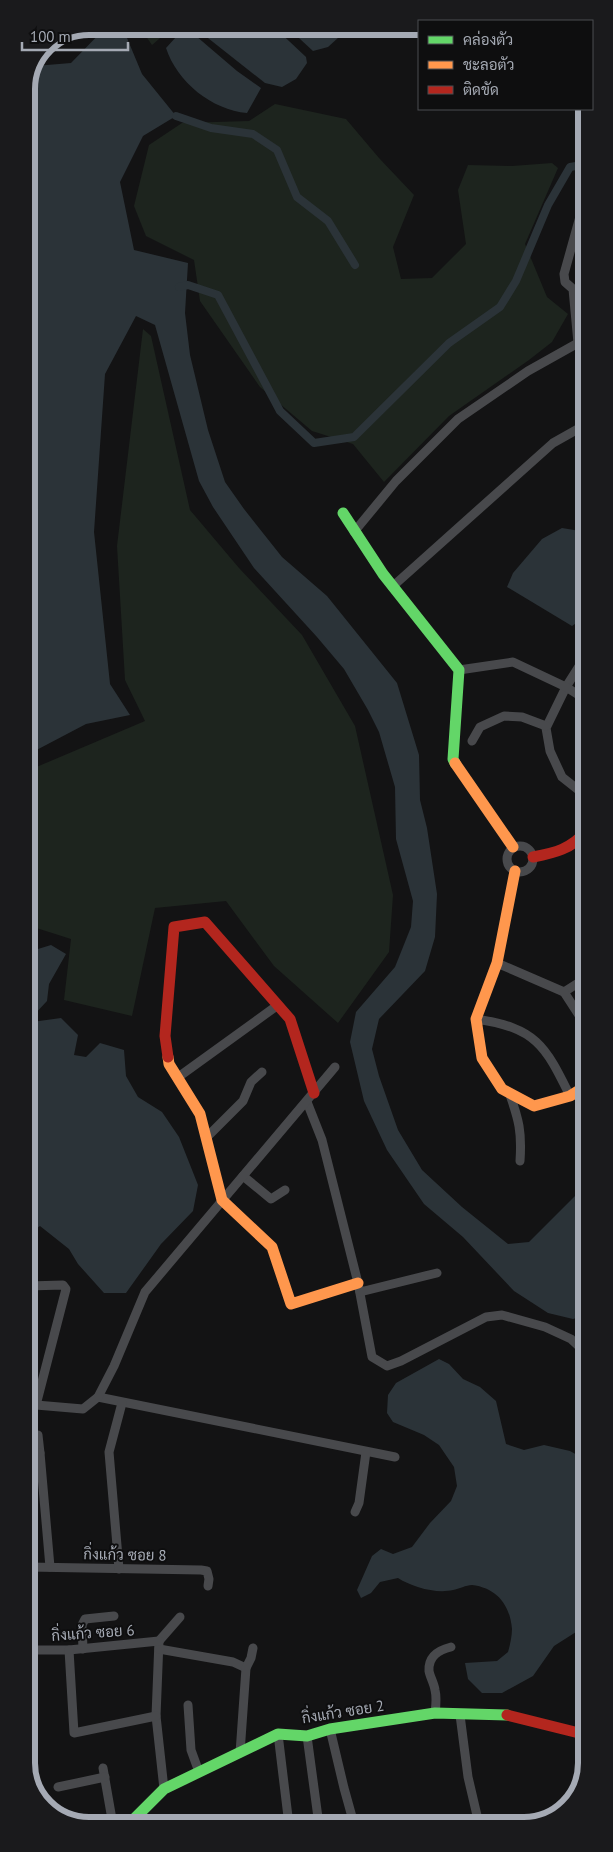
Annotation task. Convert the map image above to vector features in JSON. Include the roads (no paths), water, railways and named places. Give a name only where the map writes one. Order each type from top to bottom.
[{"type":"street","points":[[354,532],[396,481],[458,419],[528,371],[578,343],[573,289],[565,282],[564,274],[578,227]]},
{"type":"street","points":[[392,587],[553,443],[578,429]]},
{"type":"street","points":[[343,513],[392,587],[460,670],[453,759],[513,847]]},
{"type":"street","points":[[460,670],[513,662],[578,694]]},
{"type":"street","points":[[578,668],[546,726],[550,751],[562,777],[578,790]]},
{"type":"street","points":[[472,741],[480,727],[504,716],[522,718],[546,726]]},
{"type":"street","points":[[533,857],[561,851],[578,841]]},
{"type":"street","points":[[513,847],[529,849],[533,862],[528,869],[516,872],[509,866],[506,858],[513,847]]},
{"type":"street","points":[[516,872],[497,963],[476,1019],[482,1058],[502,1088],[534,1106],[570,1096],[578,1091]]},
{"type":"street","points":[[436,1273],[359,1287],[291,1304],[272,1246],[222,1200],[200,1114],[169,1064],[165,1036],[174,927],[205,922],[290,1019],[359,1287],[372,1357],[387,1366],[401,1361],[486,1317],[502,1315],[546,1327],[571,1339],[578,1346]]},
{"type":"street","points":[[497,963],[564,992],[578,1014]]},
{"type":"street","points":[[564,992],[578,983]]},
{"type":"street","points":[[177,1078],[278,1005]]},
{"type":"street","points":[[476,1019],[510,1026],[529,1034],[550,1058],[570,1096]]},
{"type":"street","points":[[35,1403],[83,1409],[98,1397],[114,1366],[145,1292],[335,1067]]},
{"type":"street","points":[[206,1138],[243,1101],[251,1082],[262,1072]]},
{"type":"street","points":[[509,1092],[517,1116],[521,1137],[520,1161]]},
{"type":"street","points":[[243,1176],[271,1199],[285,1190]]},
{"type":"street","points":[[35,1286],[63,1285],[66,1289],[35,1393]]},
{"type":"street","points":[[98,1397],[395,1457]]},
{"type":"street","points":[[119,1569],[109,1452],[122,1403]]},
{"type":"street","points":[[38,1435],[50,1567]]},
{"type":"street","points":[[35,1452],[40,1453]]},
{"type":"street","points":[[355,1512],[359,1503],[366,1452]]},
{"type":"street","name":"กิ่งแก้ว ซอย 8","points":[[35,1567],[207,1571],[208,1586]]},
{"type":"street","points":[[84,1649],[82,1625],[85,1619],[114,1616]]},
{"type":"street","points":[[164,1789],[156,1716],[159,1645],[180,1617]]},
{"type":"street","name":"กิ่งแก้ว ซอย 6","points":[[35,1650],[159,1645],[233,1662],[246,1668]]},
{"type":"street","points":[[435,1713],[437,1703],[435,1688],[429,1671],[430,1663],[434,1654],[440,1649],[450,1647]]},
{"type":"street","points":[[240,1753],[246,1668],[253,1648]]},
{"type":"street","points":[[69,1650],[74,1733],[156,1716]]},
{"type":"street","points":[[188,1706],[191,1750],[198,1772]]},
{"type":"street","name":"กิ่งแก้ว ซอย 2","points":[[278,1734],[306,1736],[330,1729],[435,1713],[460,1715],[502,1714],[578,1733]]},
{"type":"street","points":[[460,1715],[468,1777],[477,1817]]},
{"type":"street","points":[[330,1729],[352,1817]]},
{"type":"street","points":[[136,1817],[164,1789],[278,1734],[288,1817]]},
{"type":"street","points":[[306,1736],[318,1817]]},
{"type":"street","points":[[58,1787],[104,1773],[111,1817]]},
{"type":"waterway","points":[[176,116],[211,128],[253,134],[277,150],[297,197],[328,221],[355,265]]},
{"type":"waterway","points":[[179,287],[188,285],[218,295],[280,411],[314,443],[354,437],[449,343],[500,307],[516,281],[548,205],[570,167],[578,167]]}]
